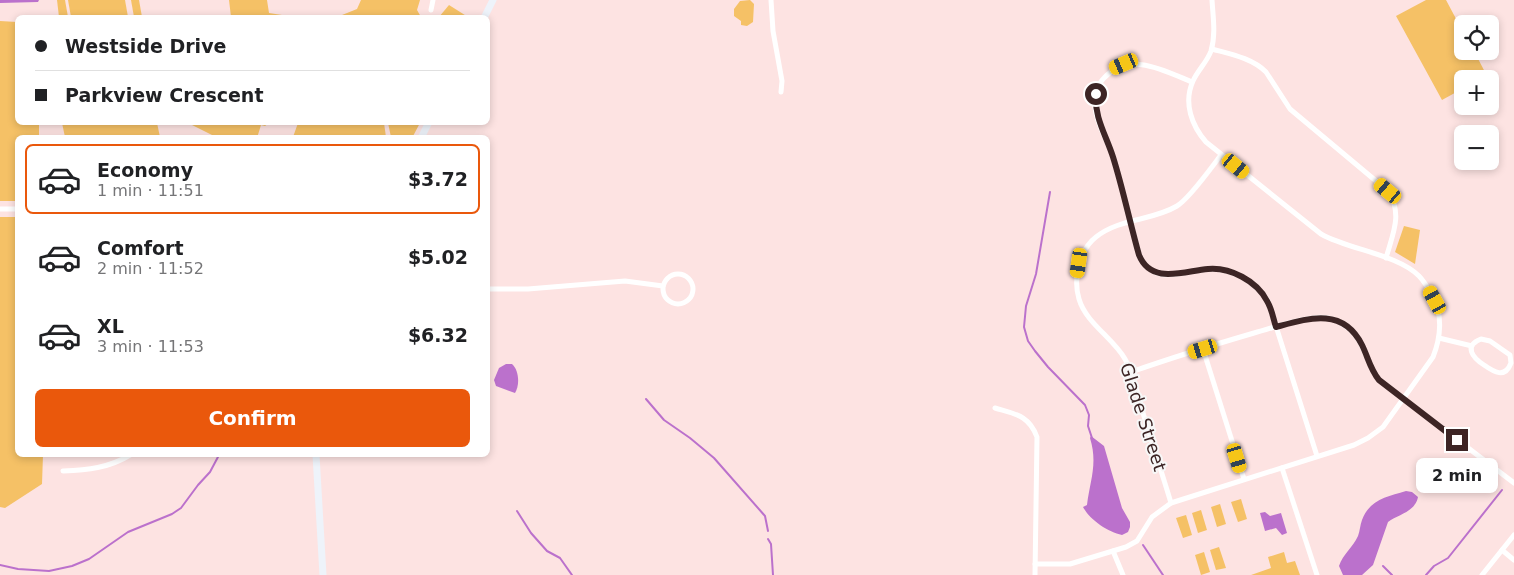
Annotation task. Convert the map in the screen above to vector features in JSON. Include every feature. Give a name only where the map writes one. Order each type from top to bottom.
[{"type":"main road","points":[[486,15],[493,0]]},
{"type":"main road","points":[[316,457],[323,575]]},
{"type":"street","points":[[431,10],[432,0]]},
{"type":"street","points":[[771,0],[772,31],[782,81],[781,92]]},
{"type":"street","points":[[1035,564],[1070,564],[1126,547],[1137,541],[1152,517],[1171,503],[1354,445],[1368,438],[1383,427],[1434,357],[1439,338],[1439,312],[1435,300],[1418,275],[1386,258],[1332,240],[1321,234],[1206,142],[1193,123],[1189,100],[1192,82],[1208,58],[1212,49],[1215,32],[1212,0]]},
{"type":"street","points":[[1212,49],[1253,62],[1261,67],[1290,109],[1388,191],[1395,201],[1396,219],[1386,258]]},
{"type":"street","points":[[1192,82],[1151,66],[1124,64],[1113,69],[1100,82],[1096,94],[1094,106],[1097,118],[1113,158],[1140,258],[1145,267],[1164,275],[1210,269],[1224,270],[1250,281],[1262,292],[1268,301],[1317,456]]},
{"type":"street","name":"Glade Street","points":[[1171,503],[1131,372],[1116,346],[1085,311],[1079,299],[1077,288],[1079,263],[1085,250],[1095,238],[1106,230],[1130,221],[1163,213],[1178,206],[1188,197],[1222,155]]},
{"type":"street","points":[[0,209],[15,209]]},
{"type":"street","points":[[681,274],[686,276],[692,284],[692,293],[684,303],[674,304],[666,299],[663,286],[664,282],[672,275],[681,274]]},
{"type":"street","points":[[490,289],[528,289],[625,281],[663,286]]},
{"type":"street","points":[[1131,372],[1276,327],[1313,318],[1327,318],[1340,323],[1354,333],[1362,346],[1370,368],[1379,380],[1514,483]]},
{"type":"street","points":[[1439,338],[1472,346]]},
{"type":"street","points":[[1480,339],[1490,341],[1510,355],[1512,363],[1504,373],[1494,372],[1474,358],[1471,351],[1472,346],[1480,339]]},
{"type":"street","points":[[1203,349],[1244,479]]},
{"type":"street","points":[[995,408],[1021,416],[1033,427],[1037,437],[1035,575]]},
{"type":"street","points":[[63,472],[112,465],[126,457]]},
{"type":"street","points":[[1282,468],[1316,575]]},
{"type":"street","points":[[1482,575],[1514,535]]},
{"type":"street","points":[[1502,550],[1514,560]]},
{"type":"street","points":[[1114,551],[1123,575]]},
{"type":"shaded area","points":[[0,0],[39,0],[38,2],[0,3]]},
{"type":"shaded area","points":[[57,0],[65,0],[68,15],[59,15]]},
{"type":"shaded area","points":[[68,0],[125,0],[128,15],[71,15]]},
{"type":"shaded area","points":[[131,0],[139,0],[142,15],[134,15]]},
{"type":"shaded area","points":[[229,0],[267,0],[269,13],[282,15],[231,15]]},
{"type":"shaded area","points":[[361,0],[420,0],[417,10],[420,15],[342,15],[357,9]]},
{"type":"shaded area","points":[[750,0],[754,4],[753,22],[747,26],[741,25],[741,21],[734,16],[734,9],[740,1]]},
{"type":"shaded area","points":[[1426,0],[1446,0],[1454,15],[1454,60],[1479,60],[1484,70],[1454,70],[1454,93],[1442,100],[1396,16]]},
{"type":"shaded area","points":[[449,5],[465,15],[441,15]]},
{"type":"shaded area","points":[[0,21],[15,22],[15,125],[39,125],[39,135],[15,135],[15,201],[0,201]]},
{"type":"shaded area","points":[[62,125],[157,125],[160,135],[65,135]]},
{"type":"shaded area","points":[[192,125],[261,125],[258,135],[212,135]]},
{"type":"shaded area","points":[[297,125],[384,125],[386,135],[294,135]]},
{"type":"shaded area","points":[[389,125],[419,125],[414,135],[391,135]]},
{"type":"shaded area","points":[[0,217],[15,217],[15,457],[43,457],[42,484],[5,508],[0,507]]},
{"type":"shaded area","points":[[1404,226],[1420,230],[1415,264],[1395,252]]},
{"type":"shaded area","points":[[506,364],[512,364],[517,374],[518,386],[515,393],[496,386],[494,380],[499,368]]},
{"type":"shaded area","points":[[1091,436],[1104,446],[1122,508],[1130,522],[1128,532],[1122,535],[1100,525],[1083,507],[1087,505],[1093,472]]},
{"type":"shaded area","points":[[1406,491],[1412,492],[1418,497],[1416,502],[1410,509],[1388,522],[1373,565],[1362,575],[1343,575],[1339,566],[1358,536],[1365,513],[1374,503]]},
{"type":"shaded area","points":[[1241,499],[1247,519],[1238,522],[1231,502]]},
{"type":"shaded area","points":[[1220,504],[1226,524],[1217,527],[1211,507]]},
{"type":"shaded area","points":[[1201,510],[1207,530],[1198,533],[1192,513]]},
{"type":"shaded area","points":[[1265,512],[1270,516],[1281,513],[1287,533],[1282,535],[1276,528],[1265,531],[1260,513]]},
{"type":"shaded area","points":[[1186,515],[1192,535],[1183,538],[1176,518]]},
{"type":"shaded area","points":[[1219,547],[1226,568],[1216,570],[1210,550]]},
{"type":"shaded area","points":[[1204,552],[1210,572],[1201,575],[1195,555]]},
{"type":"shaded area","points":[[1284,552],[1287,563],[1295,561],[1300,575],[1251,575],[1271,568],[1268,557]]},
{"type":"waterway","points":[[1050,192],[1036,274],[1026,306],[1024,327],[1028,341],[1035,351],[1085,405],[1089,415],[1088,426],[1092,438]]},
{"type":"waterway","points":[[646,399],[664,420],[714,458],[765,516],[768,531]]},
{"type":"waterway","points":[[0,565],[18,569],[49,571],[72,566],[89,559],[128,532],[172,514],[181,508],[210,472],[218,457]]},
{"type":"waterway","points":[[1426,575],[1434,566],[1448,558],[1502,490]]},
{"type":"waterway","points":[[517,511],[531,533],[547,551],[560,558],[572,575]]},
{"type":"waterway","points":[[768,539],[771,544],[773,575]]},
{"type":"waterway","points":[[1143,545],[1163,575]]},
{"type":"waterway","points":[[1383,566],[1392,575]]},
{"type":"route","points":[[1096,94],[1094,106],[1097,118],[1113,158],[1139,255],[1145,267],[1164,275],[1210,269],[1224,270],[1237,275],[1250,281],[1262,292],[1268,301],[1276,327],[1313,318],[1327,318],[1340,323],[1354,333],[1362,346],[1370,368],[1379,380],[1457,440]]}]
